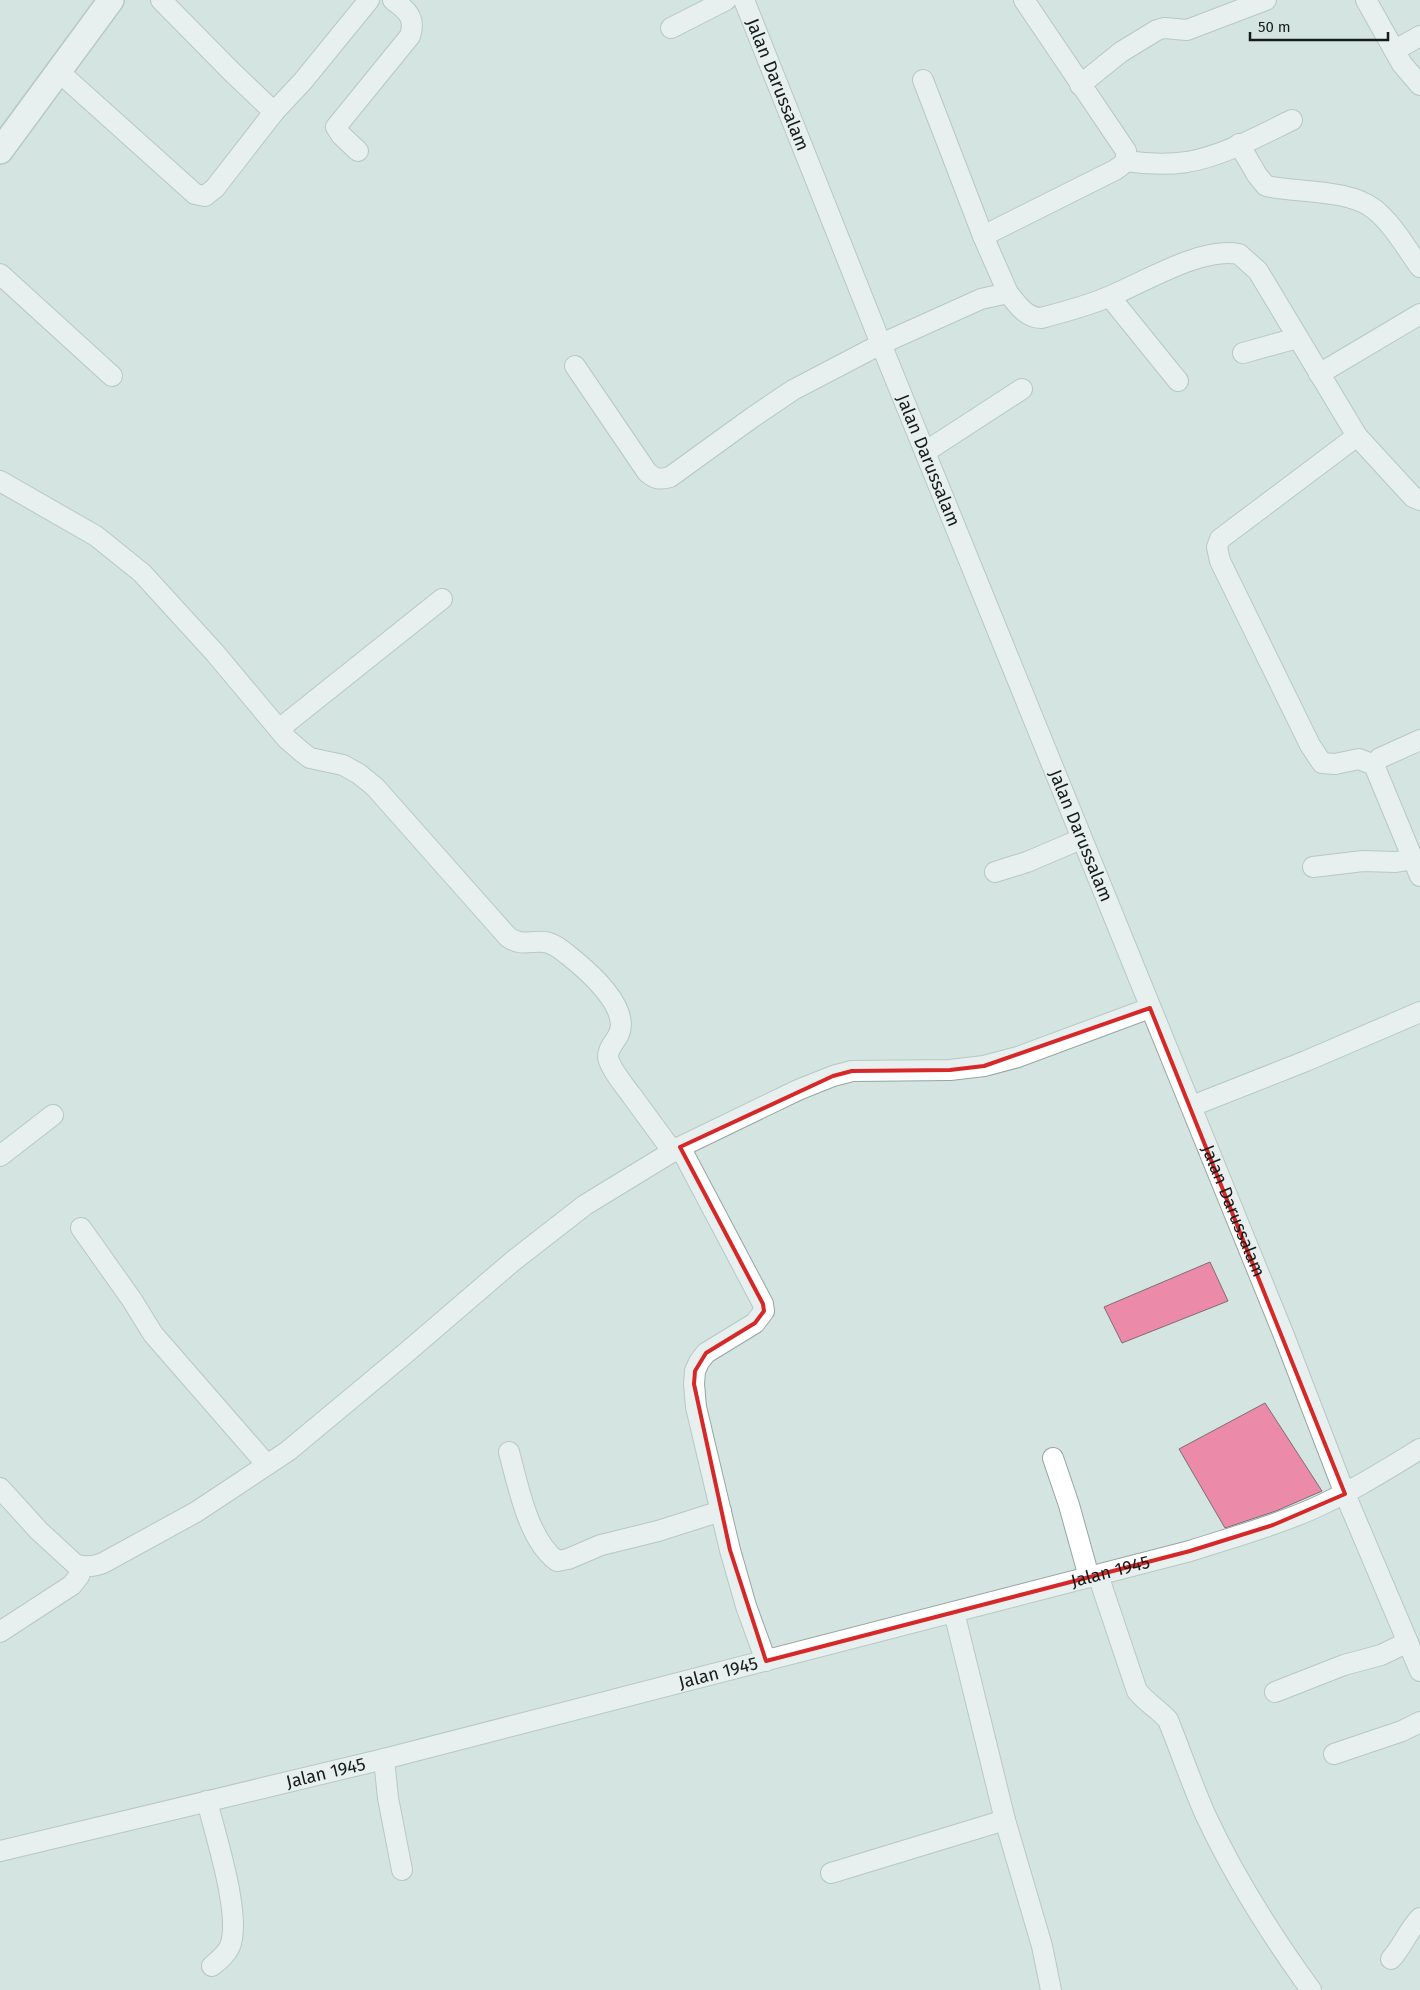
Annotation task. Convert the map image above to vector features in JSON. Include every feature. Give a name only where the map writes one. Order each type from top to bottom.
[{"type":"main road","points":[[4,139],[111,0]]},
{"type":"street","points":[[161,0],[274,112]]},
{"type":"street","points":[[58,71],[195,194],[205,196],[215,188],[274,112],[303,81],[369,0]]},
{"type":"street","points":[[358,151],[341,135],[336,127],[410,36],[413,28],[408,12],[394,0]]},
{"type":"street","points":[[671,28],[726,0]]},
{"type":"street","name":"Jalan Darussalam","points":[[744,0],[924,452],[1150,1008],[1192,1106],[1345,1494],[1420,1671]]},
{"type":"street","points":[[1024,0],[1126,151],[1126,161]]},
{"type":"street","points":[[1080,85],[1128,47],[1157,30],[1164,28],[1187,30],[1266,0]]},
{"type":"street","points":[[1366,0],[1402,64],[1420,85]]},
{"type":"street","points":[[1394,50],[1420,36]]},
{"type":"street","points":[[923,80],[983,236],[1008,293],[1023,310],[1034,318],[1049,316],[1110,296],[1185,263],[1213,253],[1239,254],[1258,271],[1357,436],[1413,497],[1420,500]]},
{"type":"street","points":[[983,236],[1115,170],[1126,161],[1164,164],[1190,162],[1239,144],[1292,120]]},
{"type":"street","points":[[1239,144],[1257,175],[1266,186],[1342,196],[1361,201],[1374,209],[1387,222],[1420,267]]},
{"type":"street","points":[[0,274],[112,376]]},
{"type":"street","points":[[575,366],[647,472],[655,479],[663,479],[670,477],[793,390],[881,344],[981,299],[996,294],[1008,293]]},
{"type":"street","points":[[1110,296],[1178,382]]},
{"type":"street","points":[[1319,374],[1420,314]]},
{"type":"street","points":[[1242,353],[1298,338]]},
{"type":"street","points":[[924,452],[1022,389]]},
{"type":"street","points":[[1357,436],[1225,535],[1220,539],[1217,547],[1223,566],[1319,761],[1329,765],[1359,759],[1374,765],[1418,868]]},
{"type":"street","points":[[0,481],[96,536],[142,573],[215,654],[287,739],[310,758],[343,765],[359,774],[375,788],[508,937],[519,943],[546,942],[568,954],[593,978],[615,1004],[622,1024],[610,1049],[608,1059],[616,1074],[676,1149],[763,1304],[764,1311],[755,1323],[706,1353],[695,1371],[694,1384],[696,1407],[721,1511],[746,1606],[766,1661]]},
{"type":"street","points":[[279,729],[442,599]]},
{"type":"street","points":[[1374,765],[1380,758],[1420,740]]},
{"type":"street","points":[[995,872],[1027,862],[1082,839]]},
{"type":"street","points":[[1313,867],[1363,861],[1396,862],[1418,868]]},
{"type":"street","points":[[0,1488],[59,1551],[82,1567],[93,1567],[104,1563],[196,1512],[295,1445],[513,1261],[585,1205],[676,1149],[790,1093],[833,1076],[852,1072],[950,1070],[984,1066],[1018,1057],[1150,1008]]},
{"type":"street","points":[[1192,1106],[1306,1061],[1420,1012]]},
{"type":"street","points":[[0,1156],[53,1114]]},
{"type":"street","points":[[81,1228],[132,1300],[153,1334],[267,1465]]},
{"type":"street","name":"Jalan 1945","points":[[0,1851],[384,1759],[1190,1551],[1273,1524],[1345,1494],[1420,1449]]},
{"type":"street","points":[[509,1452],[523,1503],[539,1541],[549,1555],[557,1561],[568,1559],[601,1546],[658,1531],[721,1511]]},
{"type":"street","points":[[1053,1458],[1093,1576],[1137,1691],[1146,1702],[1160,1711],[1168,1720],[1206,1815],[1232,1867],[1257,1911],[1311,1990]]},
{"type":"street","points":[[0,1632],[72,1585],[79,1576],[82,1567]]},
{"type":"street","points":[[954,1612],[1005,1820],[1042,1946],[1051,1990]]},
{"type":"street","points":[[1275,1692],[1344,1665],[1382,1655],[1408,1642]]},
{"type":"street","points":[[1334,1754],[1402,1731],[1420,1722]]},
{"type":"street","points":[[384,1759],[388,1798],[402,1870]]},
{"type":"street","points":[[207,1801],[230,1895],[232,1920],[231,1944],[226,1954],[212,1966]]},
{"type":"street","points":[[831,1872],[1005,1820]]},
{"type":"street","points":[[1391,1959],[1404,1942],[1409,1930],[1420,1918]]},
{"type":"highlighted area","points":[[1150,1008],[1345,1494],[1273,1525],[1190,1551],[766,1661],[730,1550],[694,1384],[695,1371],[706,1353],[755,1323],[764,1311],[763,1304],[680,1147],[833,1076],[852,1071],[950,1070],[984,1066]]},
{"type":"building","points":[[1210,1262],[1228,1301],[1122,1343],[1104,1307]]},
{"type":"building","points":[[1265,1403],[1322,1491],[1276,1511],[1225,1528],[1179,1449]]}]
